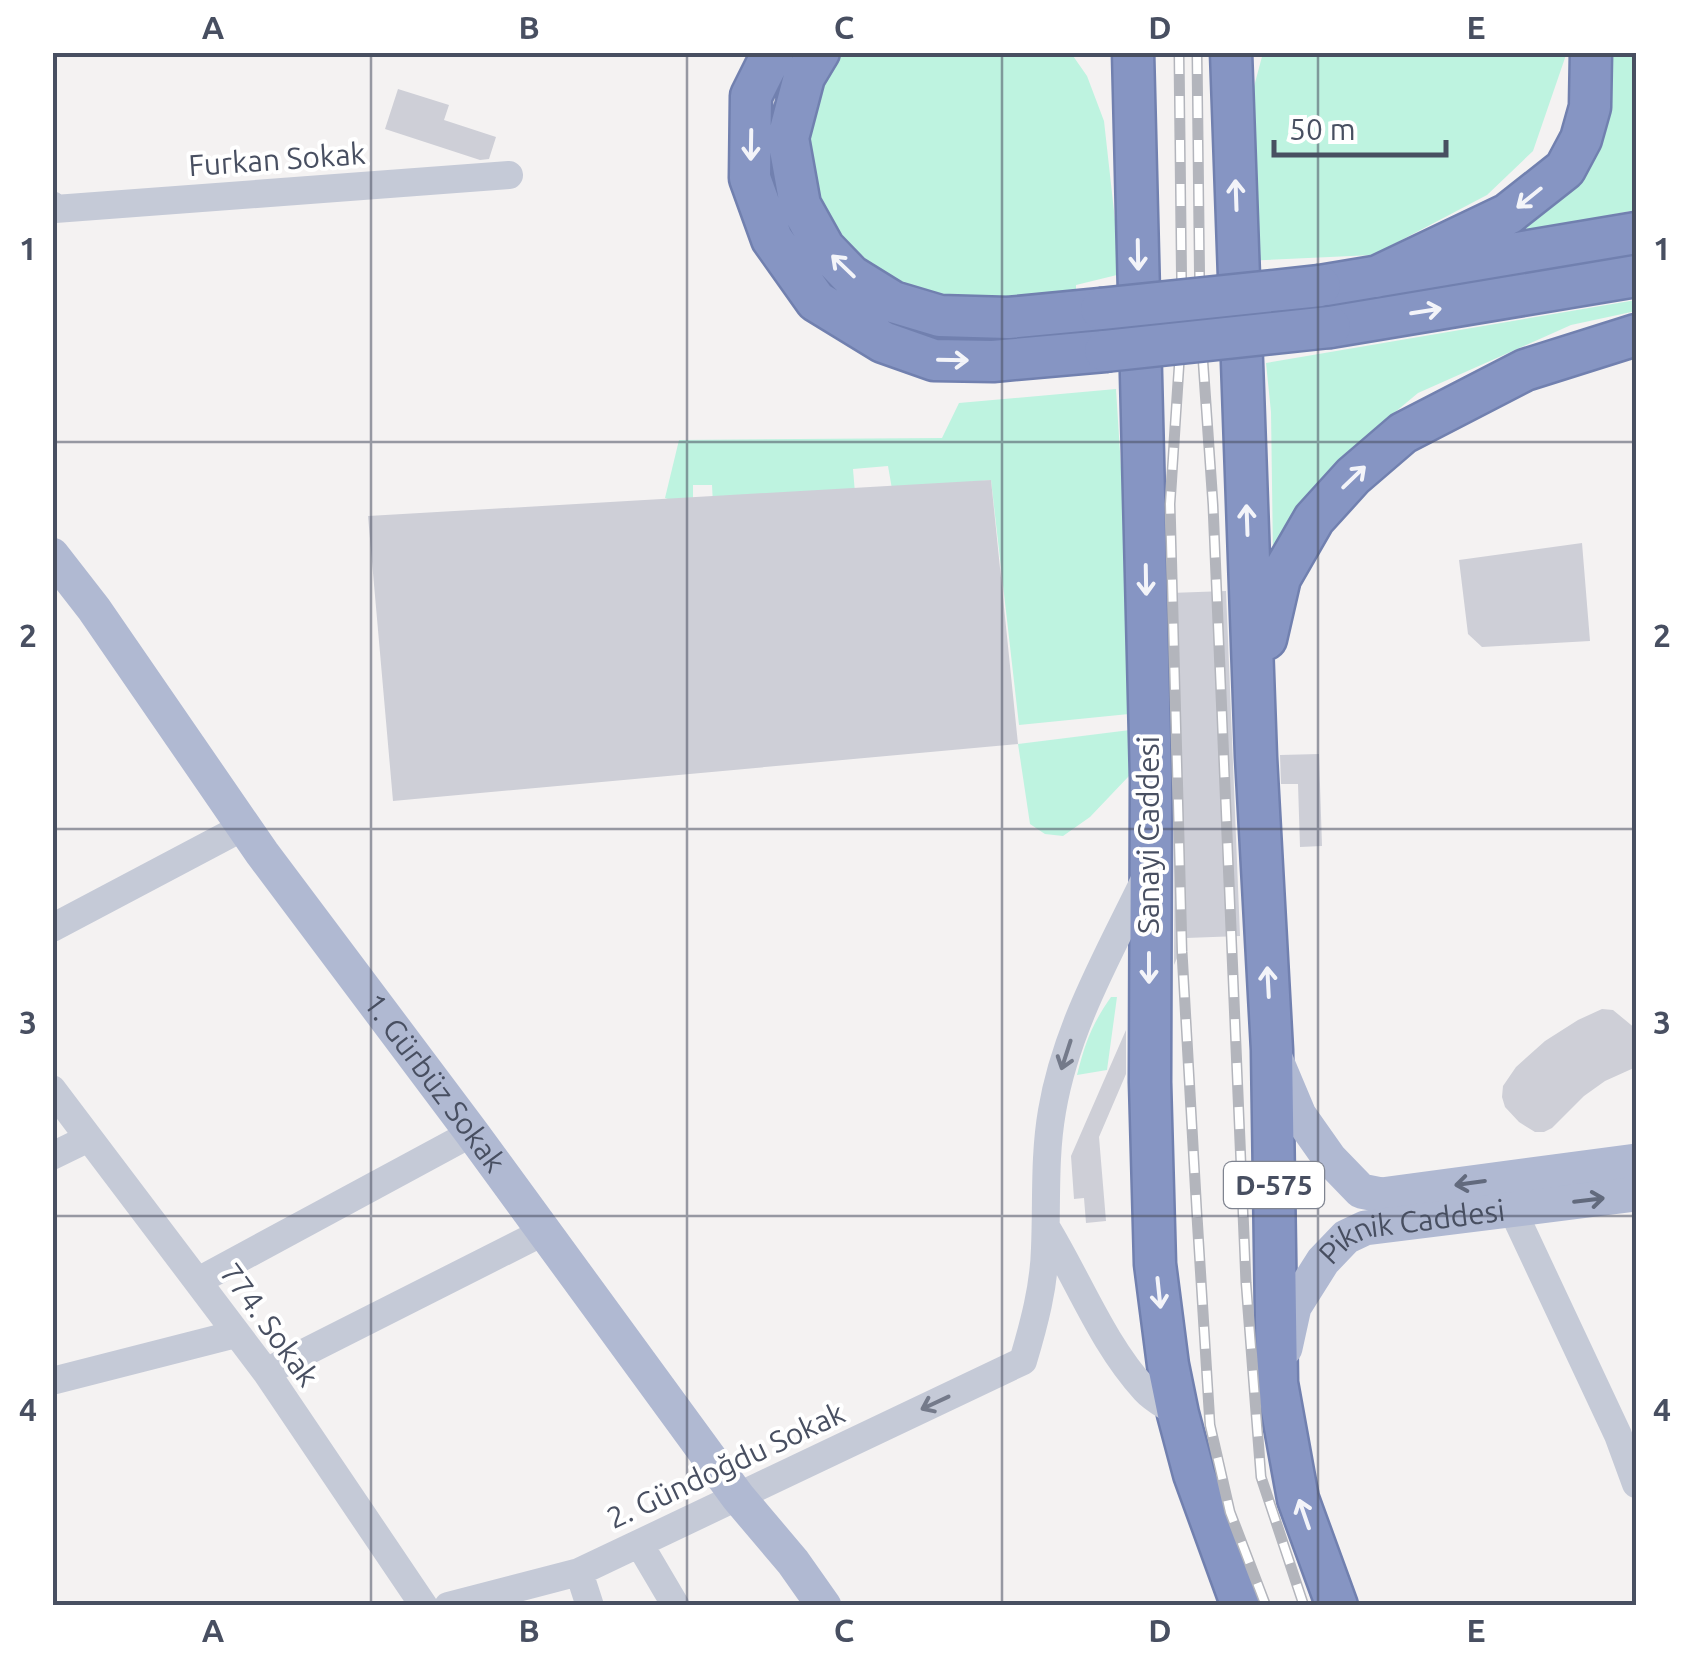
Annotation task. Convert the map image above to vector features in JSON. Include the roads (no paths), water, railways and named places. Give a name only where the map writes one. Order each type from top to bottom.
[{"type":"highway","points":[[773,52],[751,96],[750,178],[772,239],[816,301],[884,342],[934,360],[993,361],[1330,327],[1636,276]]},
{"type":"highway","points":[[819,52],[804,77],[788,138],[800,205],[824,248],[851,276],[893,302],[940,316],[1008,318],[1320,286],[1636,232]]},
{"type":"highway","points":[[1103,52],[1118,72],[1136,191]]},
{"type":"highway","name":"Sanayi Caddesi","points":[[1133,52],[1151,779],[1153,1226],[1161,1316],[1178,1414],[1194,1474],[1242,1606]]},
{"type":"highway","name":"D-575","points":[[1231,52],[1256,757],[1272,1050],[1277,1383],[1298,1499],[1337,1606]]},
{"type":"highway","points":[[1232,95],[1242,52]]},
{"type":"highway","points":[[1376,276],[1508,214],[1565,169],[1581,139],[1590,106],[1590,52]]},
{"type":"highway","points":[[1256,757],[1264,645],[1280,578],[1314,519],[1353,476],[1403,433],[1525,370],[1636,335]]},
{"type":"main road","name":"1. Gürbüz Sokak","points":[[52,554],[243,827],[738,1497],[824,1606]]},
{"type":"main road","name":"Piknik Caddesi","points":[[1272,1050],[1299,1115],[1330,1159],[1361,1191],[1380,1196],[1636,1161]]},
{"type":"main road","name":"Piknik Caddesi","points":[[1277,1383],[1294,1307],[1323,1261],[1346,1237],[1365,1228],[1636,1194]]},
{"type":"street","name":"Furkan Sokak","points":[[52,205],[55,209],[509,175]]},
{"type":"street","points":[[52,928],[243,827]]},
{"type":"street","points":[[1149,871],[1080,1014],[1062,1066],[1046,1151],[1045,1225],[1096,1320],[1130,1370],[1148,1394],[1178,1414]]},
{"type":"street","name":"774. Sokak","points":[[52,1088],[266,1372],[424,1606]]},
{"type":"street","points":[[198,1281],[472,1133]]},
{"type":"street","points":[[52,1156],[90,1138]]},
{"type":"street","points":[[1512,1209],[1627,1434],[1636,1484]]},
{"type":"street","name":"2. Gündoğdu Sokak","points":[[448,1606],[524,1596],[640,1545],[1023,1361],[1042,1282],[1045,1225]]},
{"type":"street","points":[[266,1372],[543,1232]]},
{"type":"street","points":[[52,1381],[236,1334]]},
{"type":"street","points":[[640,1545],[676,1606]]},
{"type":"street","points":[[579,1572],[590,1606]]},
{"type":"railway","points":[[1179,52],[1182,321],[1170,504],[1182,952],[1210,1425],[1230,1512],[1266,1606]]},
{"type":"railway","points":[[1197,52],[1200,318],[1213,505],[1246,1283],[1261,1477],[1304,1606]]}]
